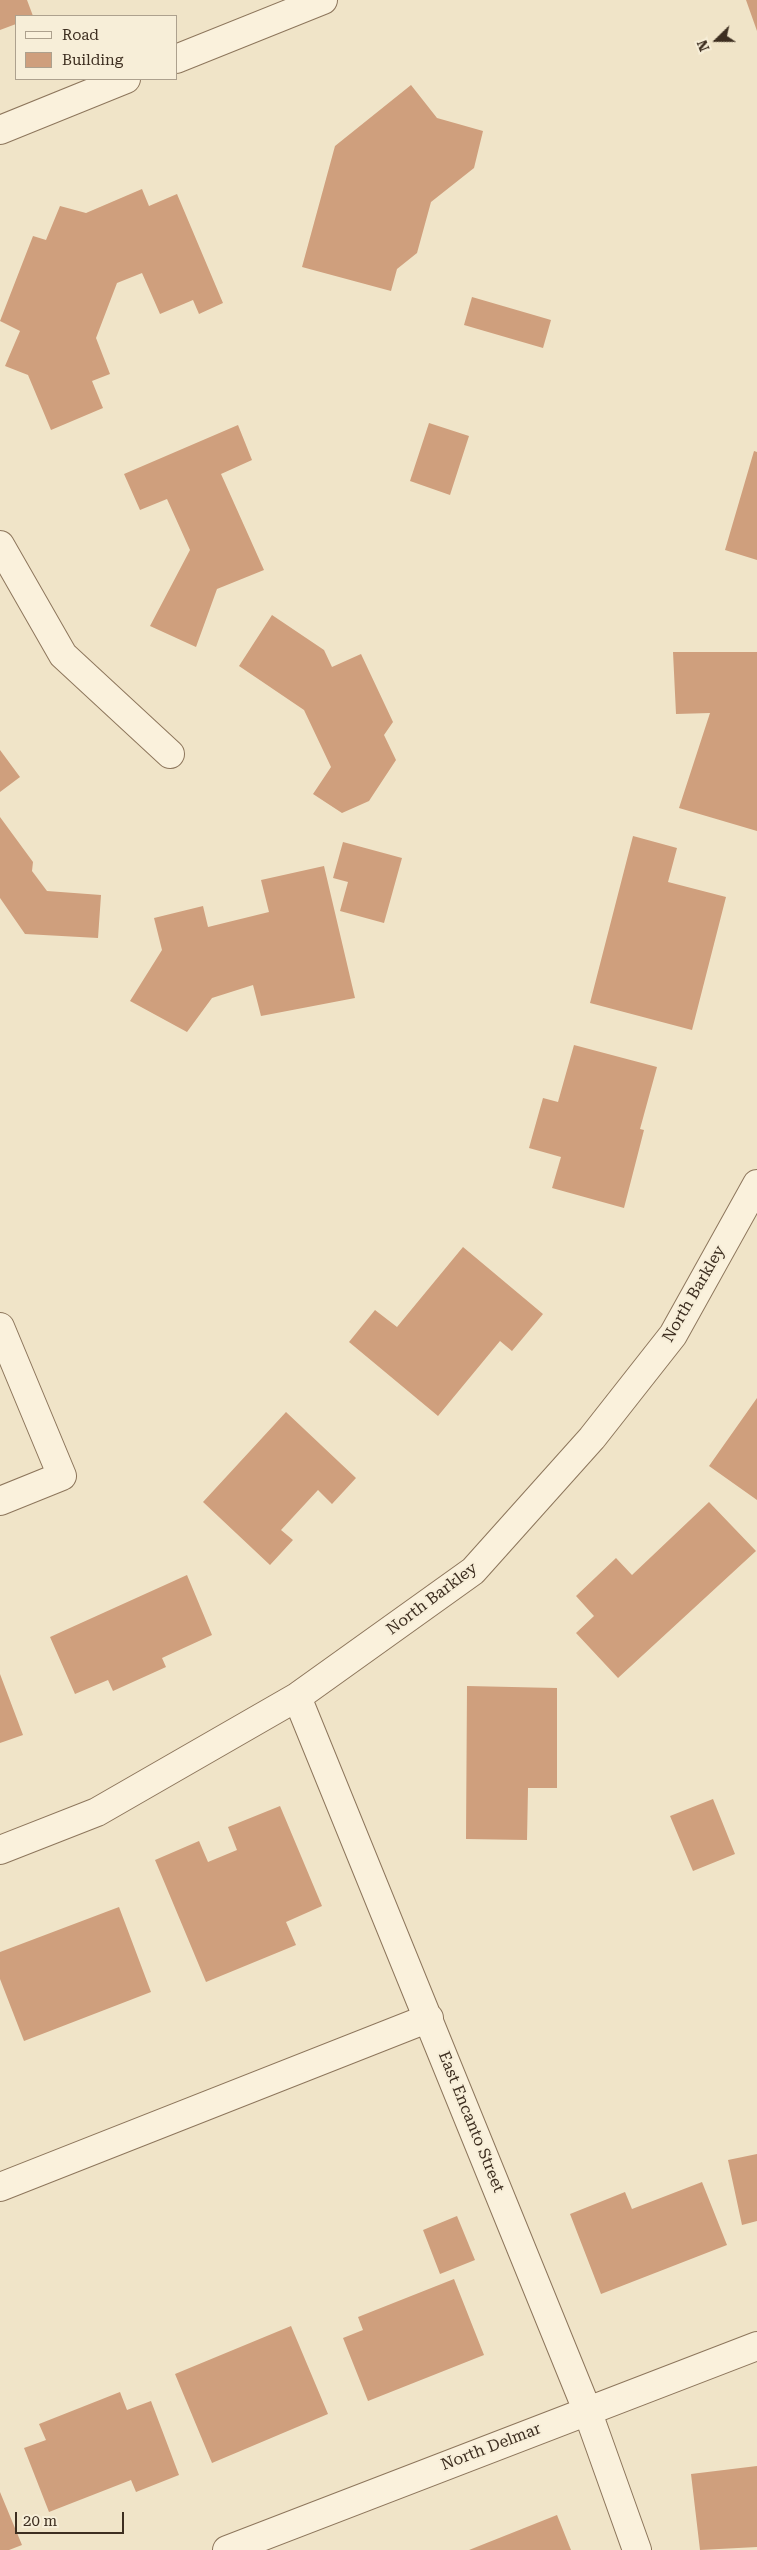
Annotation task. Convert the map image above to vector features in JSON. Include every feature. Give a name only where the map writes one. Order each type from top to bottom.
[{"type":"street","points":[[178,58],[323,0]]},
{"type":"street","points":[[0,130],[124,80]]},
{"type":"street","points":[[0,545],[63,656],[170,754]]},
{"type":"street","name":"North Barkley","points":[[0,1850],[96,1812],[297,1697],[473,1572],[592,1438],[673,1335],[757,1184]]},
{"type":"street","points":[[0,1327],[62,1476],[0,1501]]},
{"type":"street","name":"East Encanto Street","points":[[297,1697],[587,2410],[637,2550]]},
{"type":"street","points":[[0,2187],[429,2018]]},
{"type":"street","name":"North Delmar","points":[[227,2550],[757,2346]]},
{"type":"building","points":[[0,0],[27,0],[33,15],[15,15],[15,24],[0,30]]},
{"type":"building","points":[[746,0],[757,0],[757,31]]},
{"type":"building","points":[[411,85],[437,118],[483,131],[474,168],[431,202],[417,253],[397,269],[391,291],[302,267],[335,146]]},
{"type":"building","points":[[142,189],[149,206],[177,194],[223,303],[199,314],[193,300],[160,314],[142,273],[117,283],[96,338],[110,374],[92,381],[103,408],[51,430],[28,375],[5,366],[20,331],[0,321],[33,236],[46,240],[60,206],[86,213]]},
{"type":"building","points":[[472,297],[551,320],[543,348],[464,325]]},
{"type":"building","points":[[429,423],[469,436],[450,495],[410,481]]},
{"type":"building","points":[[238,425],[252,460],[221,474],[264,570],[217,589],[196,647],[150,626],[190,550],[167,499],[140,510],[124,474]]},
{"type":"building","points":[[754,451],[757,452],[757,560],[725,550]]},
{"type":"building","points":[[272,615],[324,650],[332,667],[361,654],[393,722],[384,735],[396,760],[369,801],[342,813],[313,794],[331,767],[304,710],[239,666]]},
{"type":"building","points":[[673,652],[757,652],[757,831],[679,808],[710,713],[676,714]]},
{"type":"building","points":[[0,750],[20,777],[0,792]]},
{"type":"building","points":[[0,817],[33,862],[32,871],[47,891],[101,895],[98,938],[25,934],[0,898]]},
{"type":"building","points":[[633,836],[677,848],[668,882],[726,897],[692,1030],[590,1003]]},
{"type":"building","points":[[343,842],[402,858],[384,923],[340,911],[348,882],[333,878]]},
{"type":"building","points":[[324,866],[355,998],[261,1016],[253,985],[212,998],[187,1032],[130,1001],[162,950],[154,918],[203,906],[208,927],[269,912],[261,880]]},
{"type":"building","points":[[574,1045],[657,1067],[640,1129],[644,1130],[624,1208],[552,1188],[561,1157],[529,1148],[543,1098],[558,1102]]},
{"type":"building","points":[[463,1247],[543,1314],[512,1351],[500,1341],[438,1416],[349,1342],[375,1310],[397,1327]]},
{"type":"building","points":[[757,1398],[757,1500],[709,1466]]},
{"type":"building","points":[[286,1412],[356,1478],[332,1504],[318,1490],[281,1530],[293,1540],[270,1565],[203,1502]]},
{"type":"building","points":[[709,1502],[756,1551],[618,1678],[576,1633],[594,1616],[576,1596],[616,1558],[632,1575]]},
{"type":"building","points":[[187,1575],[212,1635],[162,1658],[166,1667],[113,1691],[108,1680],[75,1694],[50,1637]]},
{"type":"building","points":[[0,1674],[23,1735],[0,1743]]},
{"type":"building","points":[[467,1686],[557,1688],[557,1788],[528,1788],[527,1840],[466,1839]]},
{"type":"building","points":[[713,1799],[735,1854],[693,1871],[670,1816]]},
{"type":"building","points":[[280,1806],[322,1906],[286,1922],[296,1945],[206,1982],[155,1860],[199,1841],[208,1862],[237,1850],[228,1827]]},
{"type":"building","points":[[119,1907],[151,1992],[24,2041],[0,1979],[0,1952]]},
{"type":"building","points":[[757,2154],[757,2221],[742,2225],[728,2160]]},
{"type":"building","points":[[702,2182],[727,2245],[601,2294],[570,2214],[625,2192],[632,2209]]},
{"type":"building","points":[[457,2216],[475,2260],[440,2274],[423,2230]]},
{"type":"building","points":[[454,2279],[484,2355],[368,2401],[343,2338],[363,2330],[358,2317]]},
{"type":"building","points":[[291,2326],[328,2414],[212,2463],[175,2374]]},
{"type":"building","points":[[120,2392],[127,2410],[151,2401],[179,2475],[136,2492],[131,2480],[49,2512],[24,2448],[46,2440],[39,2424]]},
{"type":"building","points":[[757,2466],[757,2547],[700,2550],[691,2474]]},
{"type":"building","points":[[0,2492],[22,2545],[9,2550],[0,2550]]},
{"type":"building","points":[[557,2515],[571,2550],[469,2550]]}]
